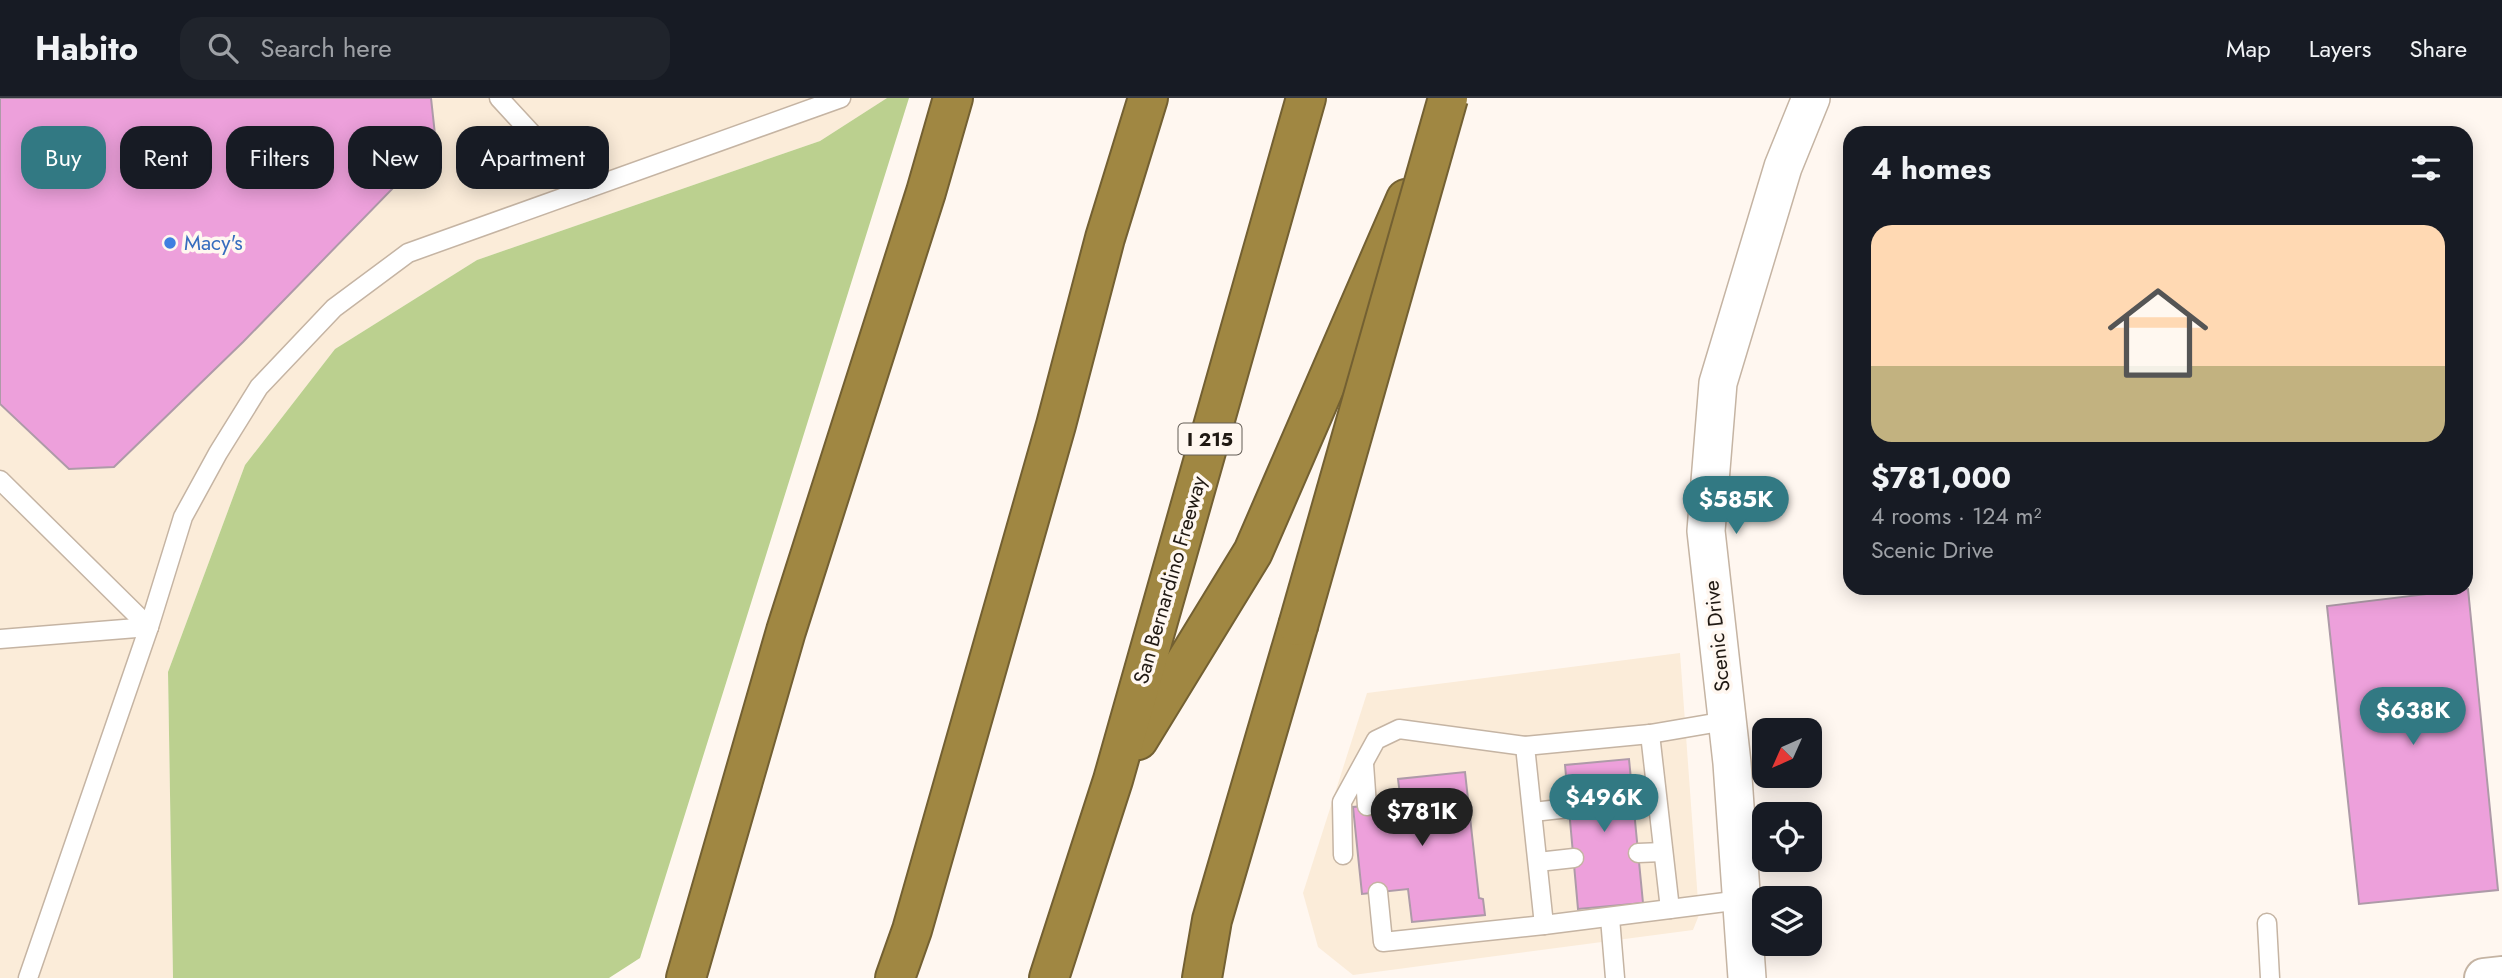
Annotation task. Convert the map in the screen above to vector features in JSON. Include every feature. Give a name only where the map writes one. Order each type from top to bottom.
[{"type":"highway","points":[[686,978],[786,631],[926,192],[953,98]]},
{"type":"highway","points":[[1105,238],[1121,98]]},
{"type":"highway","points":[[895,978],[916,917],[1053,439],[1105,238],[1148,98]]},
{"type":"highway","name":"San Bernardino Freeway","points":[[1049,978],[1113,780],[1306,98]]},
{"type":"highway","points":[[1113,780],[1253,552],[1449,98]]},
{"type":"highway","points":[[1202,978],[1212,920],[1449,98]]},
{"type":"main road","points":[[2484,978],[2502,976]]},
{"type":"street","name":"Scenic Drive","points":[[1747,978],[1727,721],[1706,531],[1718,383],[1783,167],[1811,98]]},
{"type":"lane","points":[[499,98],[584,190]]},
{"type":"lane","points":[[28,978],[149,627],[183,517],[259,387],[334,308],[408,253],[841,98]]},
{"type":"lane","points":[[0,480],[149,627]]},
{"type":"lane","points":[[0,639],[149,627]]},
{"type":"lane","points":[[1343,855],[1342,802],[1376,740],[1399,729],[1525,746],[1650,734],[1727,721]]},
{"type":"lane","points":[[1650,734],[1670,909]]},
{"type":"lane","points":[[1525,746],[1545,925]]},
{"type":"lane","points":[[1364,764],[1367,806]]},
{"type":"lane","points":[[1634,804],[1657,801]]},
{"type":"lane","points":[[1532,812],[1569,808]]},
{"type":"lane","points":[[1638,853],[1663,852]]},
{"type":"lane","points":[[1538,862],[1574,858]]},
{"type":"lane","points":[[1378,892],[1383,942],[1610,918],[1741,900]]},
{"type":"lane","points":[[1610,918],[1615,978]]},
{"type":"lane","points":[[2267,923],[2270,978]]},
{"type":"shaded area","points":[[0,98],[887,98],[820,141],[477,260],[335,349],[245,465],[168,672],[173,978],[0,978]]},
{"type":"shaded area","points":[[1680,653],[1699,915],[1693,930],[1353,975],[1318,947],[1303,893],[1367,693]]},
{"type":"green space","points":[[887,98],[909,98],[640,958],[609,978],[173,978],[168,672],[245,465],[335,349],[477,260],[820,141]]},
{"type":"building","name":"Macy's","points":[[0,98],[431,98],[434,126],[348,126],[348,189],[392,189],[243,342],[114,467],[69,469],[0,404]]},
{"type":"building","points":[[2418,595],[2469,595],[2498,890],[2359,904],[2327,606]]},
{"type":"building","points":[[1629,759],[1643,903],[1578,909],[1565,765]]},
{"type":"building","points":[[1465,772],[1479,898],[1483,899],[1485,915],[1412,922],[1408,889],[1362,894],[1353,807],[1401,803],[1398,779]]},
{"type":"place","name":"Macy's","points":[[170,243]]}]
